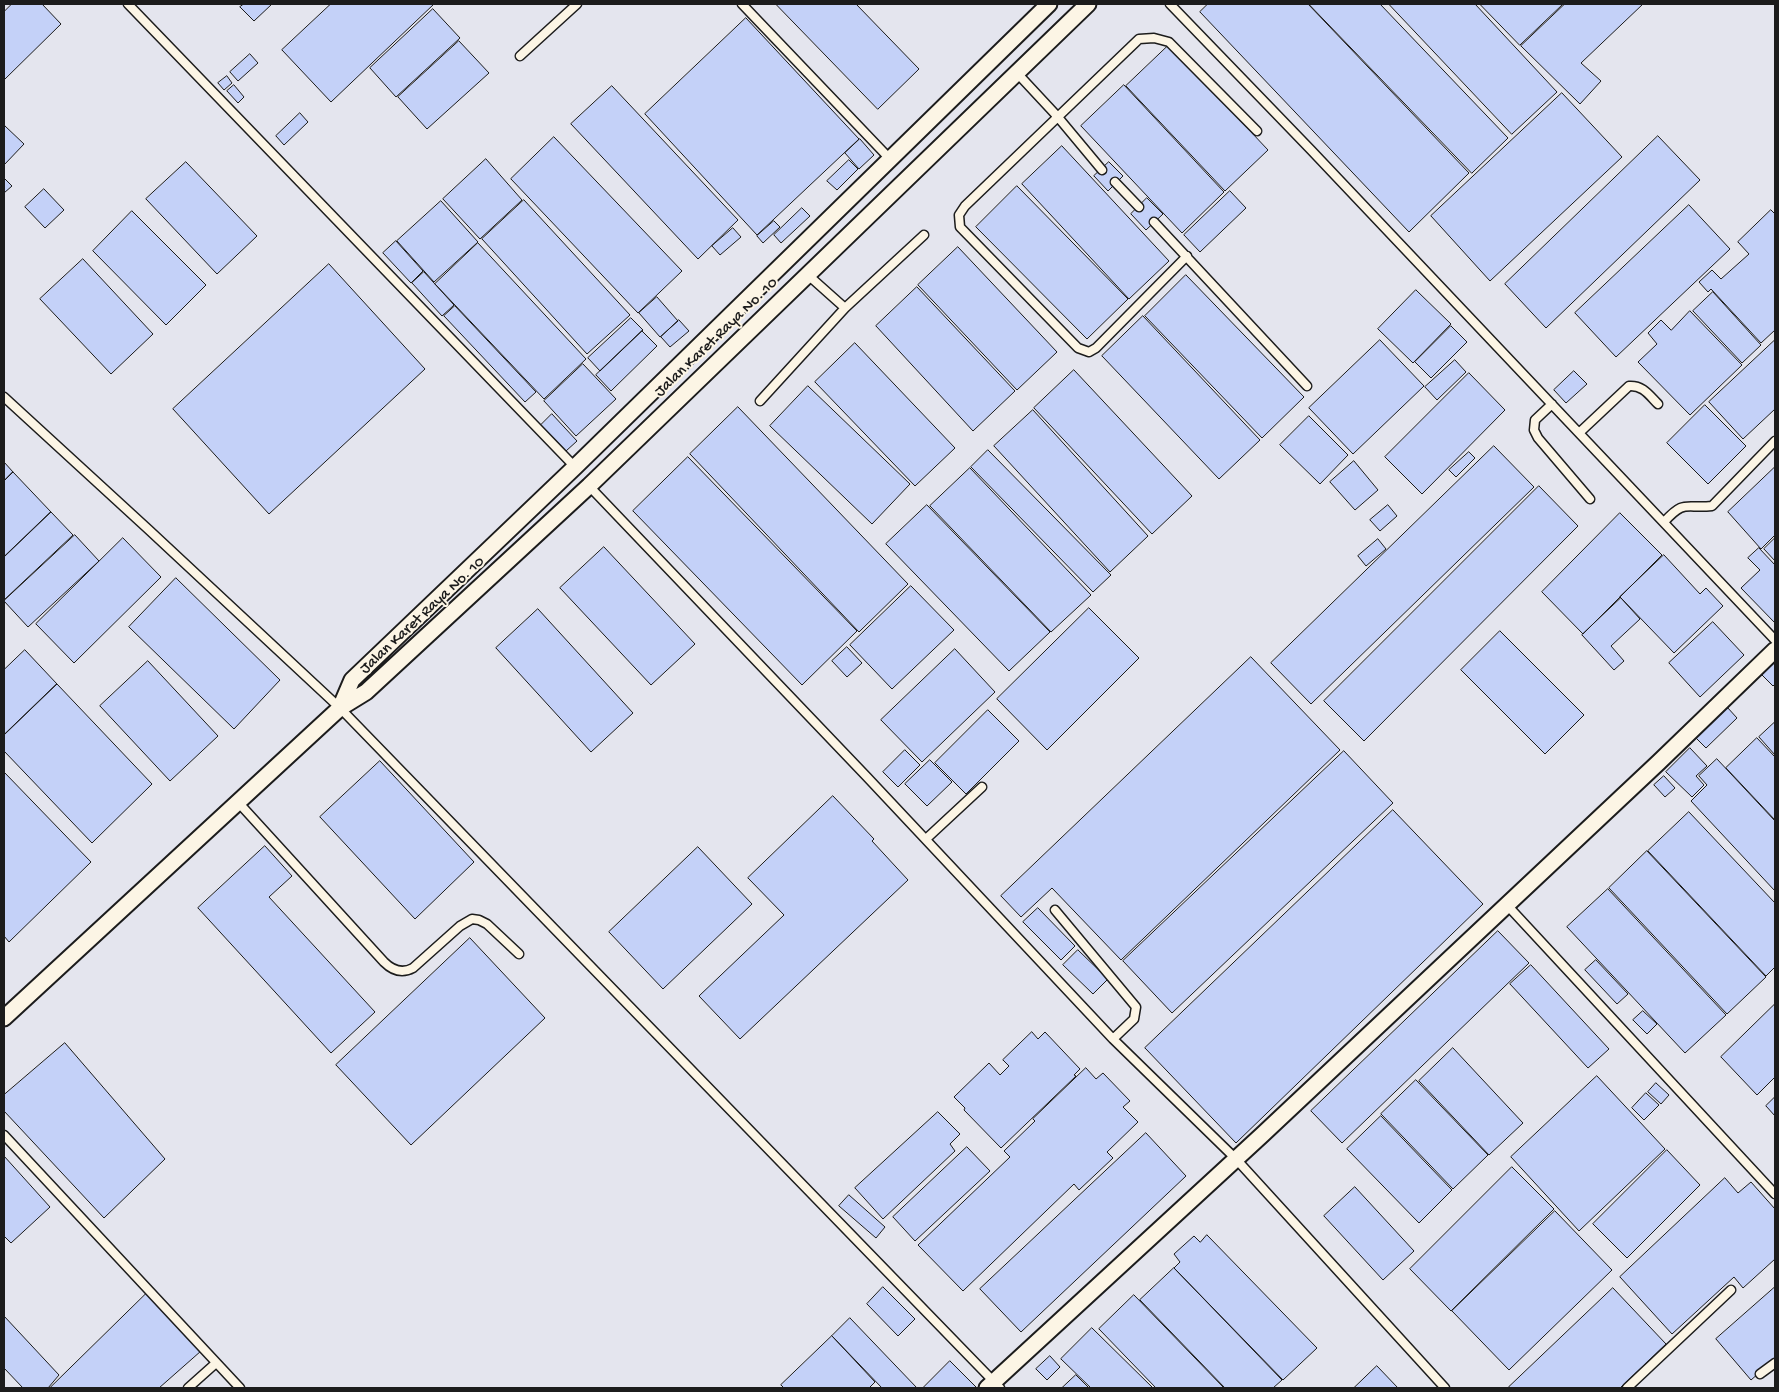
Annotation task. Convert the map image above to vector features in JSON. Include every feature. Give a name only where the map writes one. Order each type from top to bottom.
[{"type":"street","name":"Jalan Karet Raya No. 10","points":[[340,708],[352,680],[575,467],[1048,4]]},
{"type":"street","name":"Jalan Karet Raya No. 10","points":[[340,708],[366,692],[589,486],[1088,4]]},
{"type":"street","points":[[993,1386],[1507,905],[1775,650]]},
{"type":"street","points":[[4,1018],[340,708]]},
{"type":"lane","points":[[520,56],[577,4]]},
{"type":"lane","points":[[742,4],[890,159]]},
{"type":"lane","points":[[1170,4],[1775,640]]},
{"type":"lane","points":[[131,5],[575,467]]},
{"type":"lane","points":[[1187,256],[1096,348],[1089,352],[1078,348],[960,227],[959,215],[965,206],[1057,116],[1139,39],[1154,38],[1169,42],[1257,132]]},
{"type":"lane","points":[[1016,73],[1057,116],[1102,170]]},
{"type":"lane","points":[[1115,182],[1139,207]]},
{"type":"lane","points":[[1154,222],[1307,386]]},
{"type":"lane","points":[[760,401],[845,308],[924,235]]},
{"type":"lane","points":[[808,275],[845,308]]},
{"type":"lane","points":[[1579,433],[1629,386],[1642,388],[1658,404]]},
{"type":"lane","points":[[4,397],[340,708],[993,1386]]},
{"type":"lane","points":[[1552,404],[1534,420],[1534,430],[1538,438],[1590,499]]},
{"type":"lane","points":[[1664,522],[1675,510],[1684,506],[1698,508],[1712,506],[1775,442]]},
{"type":"lane","points":[[589,486],[926,839],[1113,1039],[1236,1159],[1445,1388]]},
{"type":"lane","points":[[926,839],[982,787]]},
{"type":"lane","points":[[237,801],[392,968],[407,971],[413,968],[460,926],[472,919],[487,924],[519,954]]},
{"type":"lane","points":[[1507,905],[1775,1194]]},
{"type":"lane","points":[[1055,910],[1136,1007],[1134,1019],[1113,1039]]},
{"type":"lane","points":[[4,1135],[240,1388]]},
{"type":"lane","points":[[1627,1388],[1731,1290]]},
{"type":"lane","points":[[188,1388],[216,1363]]},
{"type":"lane","points":[[1760,1374],[1775,1363]]},
{"type":"shaded area","points":[[4,4],[1775,4],[1775,1388],[4,1388]]},
{"type":"building","points":[[12,4],[42,4],[61,24],[4,80],[4,12]]},
{"type":"building","points":[[244,4],[272,4],[254,21],[240,7]]},
{"type":"building","points":[[331,4],[434,4],[331,102],[282,50]]},
{"type":"building","points":[[776,4],[856,4],[919,69],[878,109]]},
{"type":"building","points":[[1208,4],[1308,4],[1469,173],[1409,232],[1200,12]]},
{"type":"building","points":[[1309,4],[1380,4],[1508,138],[1472,173]]},
{"type":"building","points":[[1389,4],[1475,4],[1557,92],[1512,134]]},
{"type":"building","points":[[1480,4],[1563,4],[1520,45]]},
{"type":"building","points":[[1565,4],[1643,4],[1581,63],[1601,81],[1580,104],[1521,46]]},
{"type":"building","points":[[433,9],[460,38],[396,97],[370,68]]},
{"type":"building","points":[[746,18],[859,139],[757,235],[645,114]]},
{"type":"building","points":[[459,41],[489,73],[427,129],[398,97]]},
{"type":"building","points":[[1169,45],[1268,150],[1225,191],[1126,86]]},
{"type":"building","points":[[250,54],[258,63],[238,81],[230,72]]},
{"type":"building","points":[[227,76],[232,83],[224,90],[218,83]]},
{"type":"building","points":[[234,85],[244,97],[238,103],[227,91]]},
{"type":"building","points":[[1124,85],[1224,192],[1182,233],[1081,126]]},
{"type":"building","points":[[612,86],[738,220],[698,259],[571,124]]},
{"type":"building","points":[[1562,93],[1622,157],[1490,281],[1431,216]]},
{"type":"building","points":[[300,113],[308,122],[284,145],[276,136]]},
{"type":"building","points":[[5,126],[24,144],[4,165],[4,128]]},
{"type":"building","points":[[1658,136],[1700,180],[1546,328],[1505,284]]},
{"type":"building","points":[[554,137],[682,271],[638,313],[511,179]]},
{"type":"building","points":[[860,139],[874,155],[859,169],[845,153]]},
{"type":"building","points":[[1062,146],[1169,261],[1129,299],[1022,184]]},
{"type":"building","points":[[486,159],[522,200],[480,239],[443,199]]},
{"type":"building","points":[[849,160],[858,169],[837,190],[827,181]]},
{"type":"building","points":[[186,162],[257,236],[217,274],[146,199]]},
{"type":"building","points":[[1109,162],[1123,176],[1108,191],[1094,176]]},
{"type":"building","points":[[4,178],[12,186],[4,193]]},
{"type":"building","points":[[1017,186],[1128,299],[1087,339],[976,227]]},
{"type":"building","points":[[44,189],[64,210],[45,228],[25,207]]},
{"type":"building","points":[[1230,191],[1246,208],[1200,252],[1184,235]]},
{"type":"building","points":[[1147,198],[1163,214],[1146,230],[1131,214]]},
{"type":"building","points":[[524,200],[630,315],[587,354],[482,239]]},
{"type":"building","points":[[441,201],[478,242],[434,282],[397,241]]},
{"type":"building","points":[[1689,205],[1730,249],[1616,357],[1575,313]]},
{"type":"building","points":[[802,208],[810,216],[781,243],[774,235]]},
{"type":"building","points":[[1771,210],[1775,214],[1775,330],[1761,343],[1711,289],[1708,292],[1699,282],[1712,270],[1721,279],[1749,254],[1738,242]]},
{"type":"building","points":[[132,211],[206,285],[166,325],[93,251]]},
{"type":"building","points":[[774,221],[780,227],[763,243],[757,236]]},
{"type":"building","points":[[733,228],[741,237],[720,255],[712,246]]},
{"type":"building","points":[[396,241],[423,271],[411,283],[383,253]]},
{"type":"building","points":[[478,243],[586,359],[544,399],[435,284]]},
{"type":"building","points":[[958,247],[1057,352],[1017,390],[918,285]]},
{"type":"building","points":[[83,259],[153,334],[111,374],[40,299]]},
{"type":"building","points":[[329,264],[425,369],[269,514],[173,409]]},
{"type":"building","points":[[424,272],[454,305],[442,316],[412,283]]},
{"type":"building","points":[[1186,275],[1304,397],[1262,438],[1145,316]]},
{"type":"building","points":[[917,287],[1015,391],[973,431],[876,326]]},
{"type":"building","points":[[1416,290],[1451,324],[1413,363],[1378,329]]},
{"type":"building","points":[[1713,292],[1761,345],[1742,363],[1693,311]]},
{"type":"building","points":[[657,297],[678,321],[660,337],[639,313]]},
{"type":"building","points":[[455,306],[536,392],[525,402],[444,316]]},
{"type":"building","points":[[1690,311],[1742,365],[1690,415],[1638,362],[1657,344],[1648,333],[1661,320],[1671,330]]},
{"type":"building","points":[[1143,316],[1260,440],[1219,479],[1102,356]]},
{"type":"building","points":[[631,318],[643,330],[600,371],[588,358]]},
{"type":"building","points":[[679,320],[689,331],[670,347],[661,337]]},
{"type":"building","points":[[1451,326],[1467,342],[1431,378],[1415,362]]},
{"type":"building","points":[[642,331],[657,346],[611,391],[596,375]]},
{"type":"building","points":[[1380,340],[1424,386],[1353,454],[1309,408]]},
{"type":"building","points":[[1775,340],[1775,409],[1743,439],[1709,402]]},
{"type":"building","points":[[855,343],[955,448],[915,486],[815,382]]},
{"type":"building","points":[[1455,360],[1466,372],[1437,400],[1425,387]]},
{"type":"building","points":[[583,364],[616,399],[576,436],[544,401]]},
{"type":"building","points":[[1074,370],[1192,496],[1152,534],[1034,408]]},
{"type":"building","points":[[1574,371],[1587,384],[1566,403],[1554,390]]},
{"type":"building","points":[[1469,373],[1505,410],[1422,494],[1385,457]]},
{"type":"building","points":[[808,386],[910,484],[872,524],[770,426]]},
{"type":"building","points":[[1705,405],[1746,446],[1708,484],[1667,443]]},
{"type":"building","points":[[738,407],[908,584],[859,632],[690,454]]},
{"type":"building","points":[[1033,410],[1148,536],[1110,572],[994,446]]},
{"type":"building","points":[[552,414],[577,441],[566,451],[541,425]]},
{"type":"building","points":[[1309,416],[1348,455],[1320,484],[1280,445]]},
{"type":"building","points":[[1494,446],[1534,487],[1311,704],[1271,663]]},
{"type":"building","points":[[988,450],[1111,575],[1093,592],[971,467]]},
{"type":"building","points":[[1469,452],[1475,458],[1456,477],[1449,470]]},
{"type":"building","points":[[688,457],[857,631],[802,685],[633,511]]},
{"type":"building","points":[[1354,461],[1378,490],[1355,510],[1330,482]]},
{"type":"building","points":[[4,462],[13,472],[4,481]]},
{"type":"building","points":[[1775,467],[1775,535],[1761,549],[1728,512]]},
{"type":"building","points":[[970,468],[1091,595],[1051,632],[930,506]]},
{"type":"building","points":[[13,472],[51,512],[4,557],[4,481]]},
{"type":"building","points":[[1539,486],[1578,526],[1364,741],[1324,701]]},
{"type":"building","points":[[927,505],[1050,632],[1009,671],[886,544]]},
{"type":"building","points":[[1388,505],[1397,516],[1380,531],[1370,520]]},
{"type":"building","points":[[51,512],[73,535],[4,600],[4,557]]},
{"type":"building","points":[[1620,513],[1662,555],[1583,634],[1542,592]]},
{"type":"building","points":[[75,535],[99,561],[28,627],[4,601]]},
{"type":"building","points":[[123,538],[161,577],[74,663],[36,624]]},
{"type":"building","points":[[1775,538],[1775,561],[1764,549]]},
{"type":"building","points":[[1378,539],[1386,549],[1366,566],[1358,556]]},
{"type":"building","points":[[604,547],[695,644],[651,685],[560,588]]},
{"type":"building","points":[[1759,548],[1775,565],[1775,623],[1741,588],[1760,570],[1748,558]]},
{"type":"building","points":[[1664,555],[1700,594],[1706,588],[1723,606],[1674,653],[1620,597]]},
{"type":"building","points":[[176,578],[280,680],[234,729],[129,627]]},
{"type":"building","points":[[911,586],[954,630],[892,689],[850,645]]},
{"type":"building","points":[[1621,598],[1640,619],[1611,646],[1624,661],[1614,670],[1582,635]]},
{"type":"building","points":[[1089,608],[1139,658],[1047,750],[997,699]]},
{"type":"building","points":[[538,609],[633,713],[591,752],[496,648]]},
{"type":"building","points":[[1713,622],[1744,655],[1700,697],[1669,663]]},
{"type":"building","points":[[1500,631],[1584,715],[1545,754],[1461,670]]},
{"type":"building","points":[[847,647],[862,663],[847,677],[832,661]]},
{"type":"building","points":[[955,649],[995,692],[922,762],[881,720]]},
{"type":"building","points":[[25,650],[57,684],[4,735],[4,670]]},
{"type":"building","points":[[1251,657],[1340,750],[1121,960],[1052,888],[1021,917],[1001,896]]},
{"type":"building","points":[[148,661],[218,736],[170,781],[100,706]]},
{"type":"building","points":[[1775,661],[1775,684],[1773,686],[1762,675]]},
{"type":"building","points":[[57,684],[152,784],[92,843],[4,751],[4,735]]},
{"type":"building","points":[[1727,707],[1737,718],[1706,748],[1696,738]]},
{"type":"building","points":[[988,710],[1019,741],[966,794],[935,763]]},
{"type":"building","points":[[1775,722],[1775,755],[1759,737]]},
{"type":"building","points":[[1757,738],[1775,757],[1775,820],[1726,768]]},
{"type":"building","points":[[1690,748],[1707,766],[1696,776],[1704,785],[1692,797],[1666,772]]},
{"type":"building","points":[[905,750],[920,765],[898,787],[883,772]]},
{"type":"building","points":[[1344,751],[1393,803],[1172,1013],[1123,961]]},
{"type":"building","points":[[1717,759],[1775,821],[1775,891],[1691,801],[1707,785],[1699,776]]},
{"type":"building","points":[[930,760],[952,782],[927,806],[905,784]]},
{"type":"building","points":[[380,761],[474,862],[415,919],[320,817]]},
{"type":"building","points":[[4,772],[91,862],[9,942],[4,936]]},
{"type":"building","points":[[1664,776],[1675,788],[1665,797],[1654,785]]},
{"type":"building","points":[[833,796],[874,839],[872,841],[908,880],[740,1039],[699,996],[784,915],[748,878]]},
{"type":"building","points":[[1393,810],[1483,904],[1236,1143],[1145,1048]]},
{"type":"building","points":[[1689,812],[1775,903],[1775,967],[1766,976],[1648,851]]},
{"type":"building","points":[[265,846],[292,876],[269,897],[375,1012],[331,1053],[198,908]]},
{"type":"building","points":[[698,847],[752,904],[663,989],[609,932]]},
{"type":"building","points":[[1647,851],[1766,977],[1727,1014],[1609,888]]},
{"type":"building","points":[[1608,889],[1726,1015],[1685,1053],[1567,927]]},
{"type":"building","points":[[1038,908],[1075,946],[1061,960],[1023,922]]},
{"type":"building","points":[[1498,931],[1529,963],[1342,1143],[1311,1111]]},
{"type":"building","points":[[470,938],[545,1018],[411,1145],[336,1065]]},
{"type":"building","points":[[1078,950],[1108,979],[1093,994],[1063,965]]},
{"type":"building","points":[[1596,960],[1628,994],[1617,1004],[1585,970]]},
{"type":"building","points":[[1531,965],[1609,1049],[1588,1068],[1510,984]]},
{"type":"building","points":[[1775,1004],[1775,1077],[1757,1095],[1721,1057]]},
{"type":"building","points":[[1643,1011],[1657,1024],[1647,1034],[1633,1020]]},
{"type":"building","points":[[1032,1032],[1038,1039],[1045,1032],[1080,1069],[1074,1075],[1076,1076],[1001,1148],[954,1097],[989,1063],[1000,1075],[1009,1066],[1003,1060]]},
{"type":"building","points":[[65,1043],[165,1159],[104,1218],[4,1111],[4,1095]]},
{"type":"building","points":[[1453,1048],[1523,1123],[1489,1155],[1419,1081]]},
{"type":"building","points":[[1086,1068],[1096,1079],[1103,1073],[1130,1101],[1123,1107],[1138,1122],[1107,1152],[1113,1158],[1079,1190],[1074,1184],[963,1291],[918,1245],[1010,1157],[1004,1151],[1035,1121],[1033,1119]]},
{"type":"building","points":[[1597,1076],[1665,1149],[1579,1231],[1511,1157]]},
{"type":"building","points":[[1416,1080],[1488,1155],[1453,1189],[1381,1114]]},
{"type":"building","points":[[1656,1083],[1669,1095],[1661,1104],[1648,1092]]},
{"type":"building","points":[[1646,1093],[1659,1105],[1644,1120],[1632,1108]]},
{"type":"building","points":[[1775,1097],[1775,1116],[1766,1106]]},
{"type":"building","points":[[938,1112],[960,1134],[950,1144],[955,1151],[883,1219],[855,1188]]},
{"type":"building","points":[[1381,1116],[1452,1190],[1419,1223],[1347,1149]]},
{"type":"building","points":[[1146,1133],[1186,1176],[1021,1332],[980,1289]]},
{"type":"building","points":[[967,1147],[990,1171],[915,1241],[893,1217]]},
{"type":"building","points":[[1667,1150],[1700,1185],[1627,1258],[1593,1224]]},
{"type":"building","points":[[4,1156],[50,1207],[11,1243],[4,1236]]},
{"type":"building","points":[[1512,1167],[1554,1209],[1451,1311],[1410,1269]]},
{"type":"building","points":[[1725,1178],[1738,1193],[1751,1182],[1775,1209],[1775,1259],[1743,1288],[1734,1277],[1672,1334],[1620,1277]]},
{"type":"building","points":[[1355,1187],[1414,1251],[1383,1280],[1324,1216]]},
{"type":"building","points":[[849,1195],[885,1227],[876,1238],[839,1206]]},
{"type":"building","points":[[1555,1211],[1612,1270],[1509,1370],[1452,1311]]},
{"type":"building","points":[[1207,1235],[1317,1348],[1283,1380],[1174,1268],[1180,1262],[1174,1254],[1194,1236],[1200,1242]]},
{"type":"building","points":[[1174,1268],[1282,1380],[1273,1388],[1225,1388],[1140,1300]]},
{"type":"building","points":[[883,1287],[915,1319],[898,1336],[867,1304]]},
{"type":"building","points":[[1775,1287],[1775,1359],[1751,1380],[1716,1339]]},
{"type":"building","points":[[1613,1288],[1666,1344],[1620,1388],[1509,1387]]},
{"type":"building","points":[[147,1293],[201,1351],[159,1388],[50,1388]]},
{"type":"building","points":[[1134,1295],[1224,1388],[1156,1388],[1099,1329]]},
{"type":"building","points":[[4,1316],[59,1375],[48,1388],[23,1388],[4,1368]]},
{"type":"building","points":[[850,1318],[917,1388],[882,1388],[832,1336]]},
{"type":"building","points":[[1092,1328],[1153,1388],[1091,1388],[1061,1359]]},
{"type":"building","points":[[832,1336],[875,1382],[869,1388],[784,1388],[781,1385]]},
{"type":"building","points":[[1050,1356],[1060,1367],[1047,1380],[1036,1369]]},
{"type":"building","points":[[950,1361],[977,1388],[923,1388]]},
{"type":"building","points":[[1377,1366],[1398,1388],[1354,1388]]},
{"type":"building","points":[[1076,1375],[1089,1388],[1062,1388]]}]
